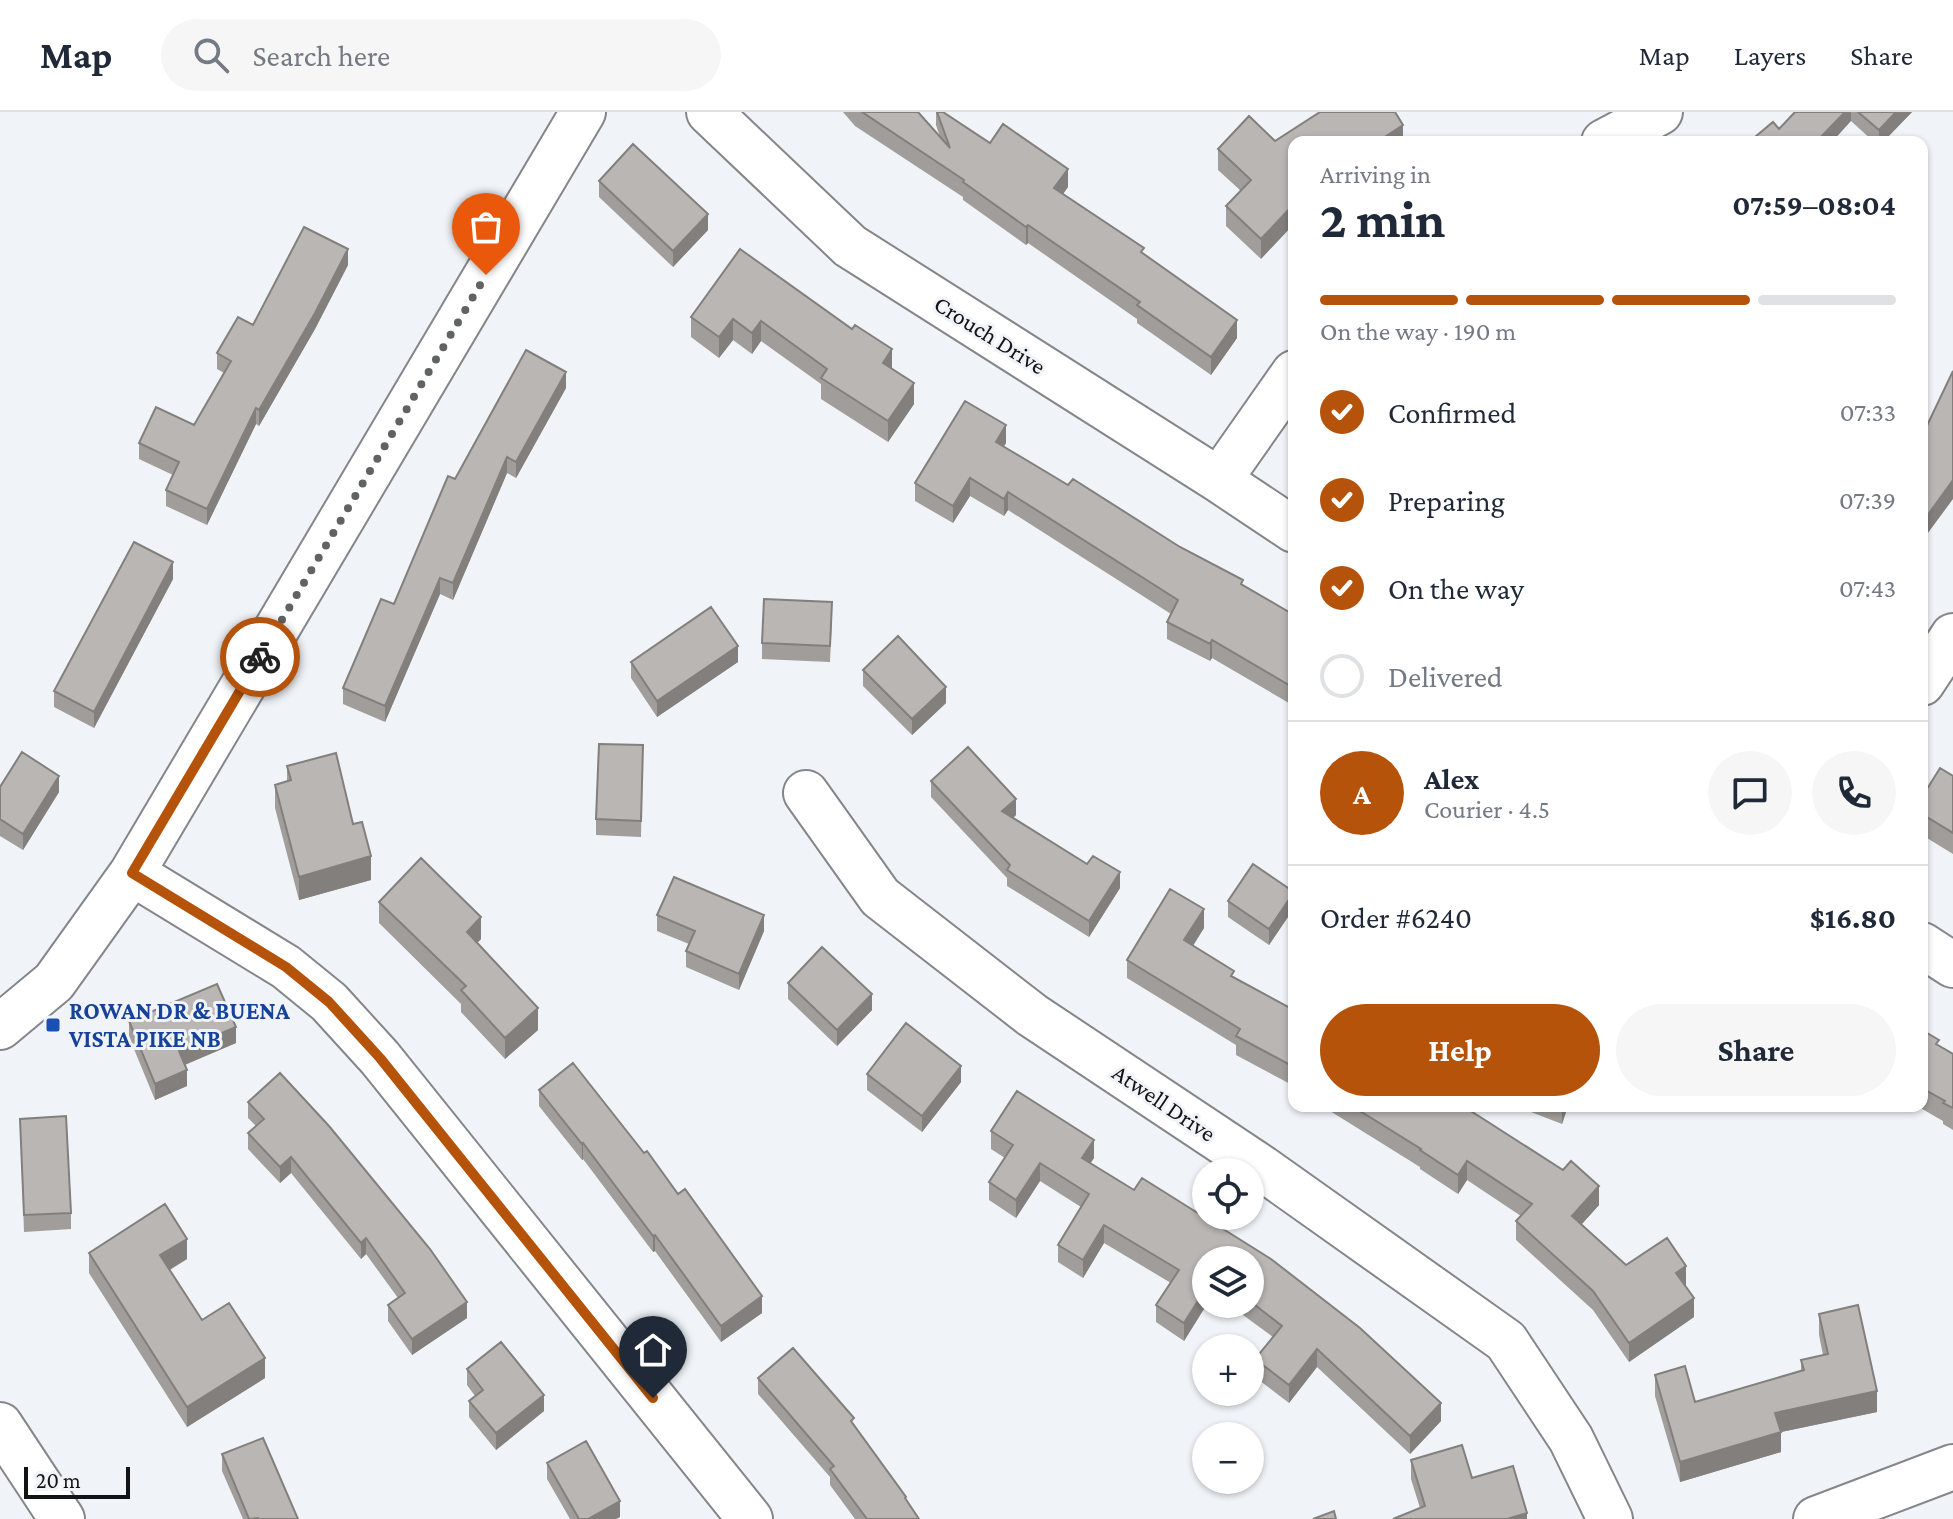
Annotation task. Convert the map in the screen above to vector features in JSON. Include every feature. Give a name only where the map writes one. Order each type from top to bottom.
[{"type":"street","points":[[0,1027],[54,982],[132,873],[583,112]]},
{"type":"street","name":"Crouch Drive","points":[[709,112],[850,246],[1288,526]]},
{"type":"street","points":[[1615,136],[1660,112]]},
{"type":"street","points":[[1219,480],[1288,382]]},
{"type":"street","points":[[1928,674],[1953,636]]},
{"type":"street","name":"Atwell Drive","points":[[806,793],[880,897],[1032,1015],[1262,1168],[1506,1341],[1571,1439],[1610,1519]]},
{"type":"street","points":[[132,873],[286,967],[329,1002],[380,1058],[750,1519]]},
{"type":"street","points":[[1928,949],[1953,965]]},
{"type":"street","points":[[0,1425],[62,1519]]},
{"type":"street","points":[[1816,1519],[1953,1467]]},
{"type":"building","points":[[862,112],[918,112],[950,148],[937,112],[943,112],[990,143],[1003,124],[1068,169],[1054,188],[1144,248],[1141,252],[1237,320],[1211,357],[1137,305],[1140,302],[1028,225],[1026,227],[964,180]]},
{"type":"building","points":[[1320,112],[1395,112],[1403,125],[1386,136],[1288,136],[1288,210],[1261,239],[1226,206],[1251,180],[1218,149],[1249,116],[1275,141]]},
{"type":"building","points":[[1795,112],[1845,112],[1822,136],[1756,136],[1773,122],[1779,129]]},
{"type":"building","points":[[1858,112],[1896,112],[1879,130]]},
{"type":"building","points":[[633,144],[708,214],[673,251],[599,181]]},
{"type":"building","points":[[304,227],[348,249],[259,410],[256,408],[207,509],[166,490],[179,462],[139,443],[156,407],[194,425],[231,361],[217,353],[238,317],[253,325]]},
{"type":"building","points":[[740,249],[852,329],[855,325],[892,349],[883,363],[914,383],[888,421],[821,378],[827,369],[761,321],[752,333],[733,319],[719,337],[691,317]]},
{"type":"building","points":[[526,350],[566,372],[516,462],[507,457],[453,583],[440,578],[385,706],[343,688],[381,599],[394,604],[448,476],[455,479]]},
{"type":"building","points":[[1953,371],[1953,480],[1928,515],[1928,423]]},
{"type":"building","points":[[965,401],[1006,425],[996,442],[1068,485],[1073,479],[1180,547],[1243,580],[1241,584],[1288,611],[1288,684],[1212,640],[1210,644],[1167,622],[1178,600],[1008,492],[1004,499],[970,478],[953,506],[915,483]]},
{"type":"building","points":[[134,542],[173,562],[94,712],[54,691]]},
{"type":"building","points":[[764,599],[832,602],[830,646],[762,643]]},
{"type":"building","points":[[711,607],[738,646],[657,701],[631,662]]},
{"type":"building","points":[[898,636],[946,687],[912,719],[863,670]]},
{"type":"building","points":[[599,744],[643,745],[641,821],[596,819]]},
{"type":"building","points":[[968,747],[1016,799],[1002,811],[1087,864],[1093,856],[1120,872],[1089,921],[1007,870],[1010,865],[931,781]]},
{"type":"building","points":[[22,752],[59,776],[23,834],[0,819],[0,787]]},
{"type":"building","points":[[336,753],[353,824],[362,822],[371,856],[299,877],[275,785],[291,780],[287,766]]},
{"type":"building","points":[[1940,768],[1953,776],[1953,833],[1928,818],[1928,787]]},
{"type":"building","points":[[421,858],[481,917],[467,932],[538,1008],[505,1038],[461,990],[466,986],[379,902]]},
{"type":"building","points":[[1253,864],[1288,888],[1288,901],[1269,929],[1228,901]]},
{"type":"building","points":[[674,877],[764,915],[739,974],[686,951],[695,931],[657,915]]},
{"type":"building","points":[[1170,889],[1204,909],[1184,940],[1234,971],[1231,976],[1288,1007],[1288,1064],[1236,1036],[1240,1029],[1127,960]]},
{"type":"building","points":[[822,947],[872,994],[837,1030],[788,983]]},
{"type":"building","points":[[217,984],[236,1027],[179,1051],[187,1070],[155,1084],[129,1021]]},
{"type":"building","points":[[906,1023],[961,1066],[922,1116],[867,1074]]},
{"type":"building","points":[[1928,1034],[1939,1040],[1936,1044],[1953,1054],[1953,1108],[1943,1103],[1945,1101],[1928,1091]]},
{"type":"building","points":[[573,1063],[644,1153],[647,1151],[678,1194],[685,1189],[762,1296],[721,1326],[655,1235],[539,1090]]},
{"type":"building","points":[[280,1073],[329,1126],[430,1249],[467,1302],[412,1339],[388,1305],[405,1293],[366,1238],[361,1243],[291,1157],[280,1167],[248,1133],[264,1119],[248,1102]]},
{"type":"building","points":[[1017,1091],[1094,1140],[1082,1158],[1134,1190],[1142,1178],[1192,1209],[1192,1230],[1225,1230],[1250,1246],[1192,1246],[1192,1310],[1184,1323],[1156,1305],[1179,1270],[1104,1225],[1083,1260],[1058,1245],[1089,1194],[1040,1163],[1016,1200],[989,1182],[1013,1145],[991,1131]]},
{"type":"building","points":[[1362,1112],[1472,1112],[1563,1170],[1571,1161],[1599,1186],[1572,1216],[1626,1265],[1667,1238],[1686,1266],[1676,1273],[1694,1298],[1629,1343],[1593,1291],[1516,1221],[1532,1204],[1467,1161],[1458,1175]]},
{"type":"building","points":[[66,1116],[71,1213],[24,1215],[20,1119]]},
{"type":"building","points":[[165,1204],[187,1239],[160,1255],[202,1320],[229,1303],[265,1358],[187,1407],[89,1253]]},
{"type":"building","points":[[1264,1255],[1360,1328],[1441,1403],[1410,1436],[1317,1349],[1289,1385],[1264,1366],[1264,1348],[1282,1326],[1264,1312]]},
{"type":"building","points":[[1858,1305],[1877,1391],[1775,1413],[1781,1432],[1680,1462],[1655,1375],[1685,1366],[1695,1402],[1804,1370],[1801,1360],[1828,1354],[1819,1314]]},
{"type":"building","points":[[501,1342],[544,1395],[496,1433],[469,1401],[483,1390],[467,1369]]},
{"type":"building","points":[[793,1348],[854,1418],[851,1421],[919,1519],[867,1519],[830,1469],[834,1466],[758,1378]]},
{"type":"building","points":[[263,1438],[298,1519],[249,1519],[222,1454]]},
{"type":"building","points":[[586,1441],[620,1501],[588,1519],[579,1519],[547,1463]]},
{"type":"building","points":[[1462,1445],[1472,1478],[1513,1466],[1527,1513],[1507,1519],[1393,1519],[1425,1506],[1411,1460]]},
{"type":"building","points":[[1334,1511],[1336,1519],[1313,1519]]},
{"type":"way so far","points":[[260,657],[486,275]]},
{"type":"place","name":"ROWAN DR & BUENA VISTA PIKE NB","points":[[53,1025]]},
{"type":"route","points":[[260,657],[132,873],[286,967],[329,1002],[380,1058],[653,1398]]}]
